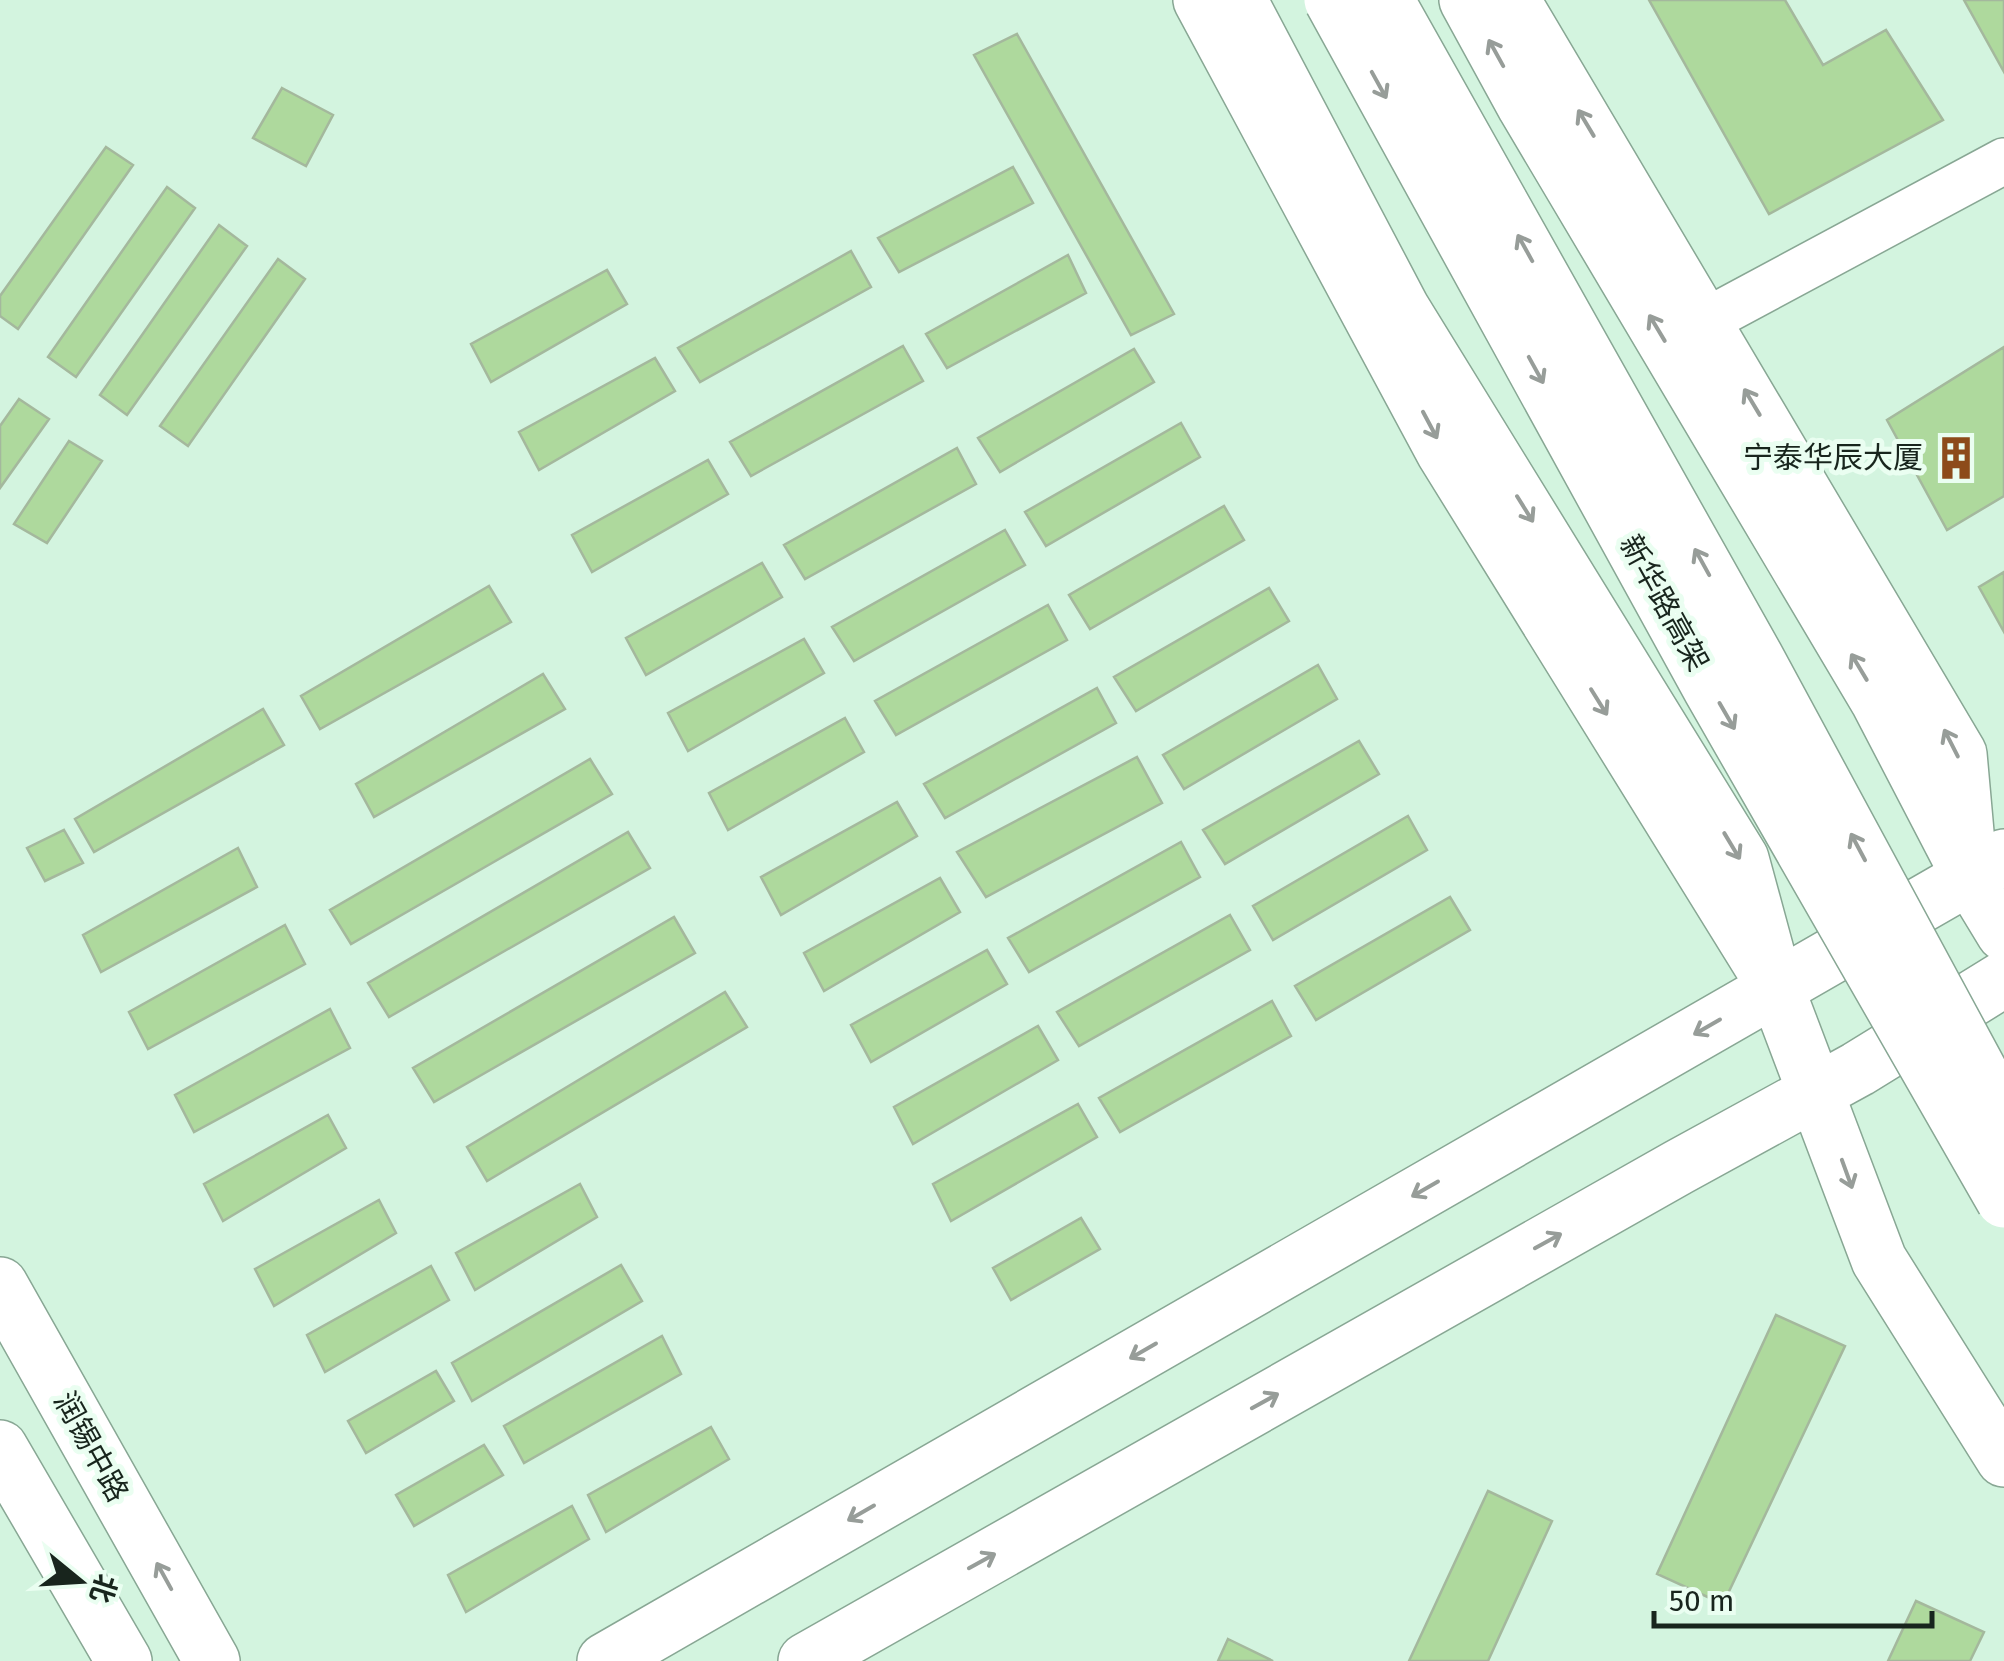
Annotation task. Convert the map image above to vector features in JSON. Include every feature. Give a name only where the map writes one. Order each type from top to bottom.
[{"type":"main road","points":[[1201,0],[1444,452],[1776,988]]},
{"type":"main road","points":[[1239,0],[1402,309],[1741,859],[1776,988],[1878,1260],[2004,1459]]},
{"type":"main road","name":"新华路高架","points":[[1332,0],[1711,689],[1983,1122]]},
{"type":"main road","name":"新华路高架","points":[[1386,0],[1756,658],[1983,1122],[2004,1200]]},
{"type":"main road","points":[[1467,0],[1525,106],[1879,702],[1987,867]]},
{"type":"main road","points":[[1512,0],[1959,754],[2004,933]]},
{"type":"main road","points":[[605,1661],[1987,867]]},
{"type":"main road","points":[[806,1661],[1858,1069],[2004,979]]},
{"type":"main road","points":[[1983,1122],[2004,1216]]},
{"type":"main road","name":"润锡中路","points":[[0,1285],[212,1661]]},
{"type":"main road","points":[[0,1448],[124,1661]]},
{"type":"street","points":[[1704,322],[2004,160]]},
{"type":"building","points":[[1649,0],[1785,0],[1823,65],[1886,30],[1943,120],[1769,214]]},
{"type":"building","points":[[1964,0],[2004,0],[2004,72]]},
{"type":"building","points":[[1017,34],[1174,314],[1131,335],[974,55]]},
{"type":"building","points":[[282,88],[333,115],[306,166],[253,138]]},
{"type":"building","points":[[106,147],[133,165],[18,329],[0,316],[0,296]]},
{"type":"building","points":[[1013,167],[1033,203],[899,272],[878,238]]},
{"type":"building","points":[[167,187],[195,208],[76,377],[48,357]]},
{"type":"building","points":[[219,225],[247,246],[127,415],[100,395]]},
{"type":"building","points":[[851,251],[871,287],[700,382],[678,348]]},
{"type":"building","points":[[1068,255],[1086,293],[947,368],[926,334]]},
{"type":"building","points":[[278,259],[305,279],[188,446],[160,426]]},
{"type":"building","points":[[607,270],[627,304],[491,382],[471,344]]},
{"type":"building","points":[[903,346],[923,381],[751,476],[730,442]]},
{"type":"building","name":"宁泰华辰大厦","points":[[2004,347],[2004,496],[1947,530],[1887,420]]},
{"type":"building","points":[[1134,349],[1154,382],[1000,472],[978,438]]},
{"type":"building","points":[[655,358],[675,391],[539,470],[519,432]]},
{"type":"building","points":[[19,399],[49,419],[0,488],[0,426]]},
{"type":"building","points":[[1181,423],[1200,457],[1046,546],[1025,512]]},
{"type":"building","points":[[69,441],[102,461],[47,543],[14,524]]},
{"type":"building","points":[[957,448],[976,484],[805,579],[784,545]]},
{"type":"building","points":[[708,460],[728,494],[592,572],[572,535]]},
{"type":"building","points":[[1224,506],[1244,540],[1090,629],[1069,595]]},
{"type":"building","points":[[1005,530],[1025,565],[854,661],[832,627]]},
{"type":"building","points":[[762,563],[782,597],[646,675],[626,638]]},
{"type":"building","points":[[2004,572],[2004,632],[1979,587]]},
{"type":"building","points":[[489,586],[511,622],[320,729],[301,696]]},
{"type":"building","points":[[1269,588],[1289,621],[1136,711],[1114,677]]},
{"type":"building","points":[[1048,605],[1067,640],[896,735],[875,701]]},
{"type":"building","points":[[804,639],[824,673],[688,751],[668,713]]},
{"type":"building","points":[[1318,665],[1337,699],[1184,789],[1163,755]]},
{"type":"building","points":[[543,674],[565,709],[374,817],[356,784]]},
{"type":"building","points":[[1097,688],[1116,723],[945,818],[924,784]]},
{"type":"building","points":[[263,709],[284,745],[94,852],[75,819]]},
{"type":"building","points":[[845,718],[864,752],[728,830],[709,793]]},
{"type":"building","points":[[1359,741],[1379,774],[1225,864],[1203,830]]},
{"type":"building","points":[[1137,757],[1162,803],[986,897],[957,852]]},
{"type":"building","points":[[590,759],[612,794],[351,944],[330,910]]},
{"type":"building","points":[[897,802],[917,836],[781,915],[761,877]]},
{"type":"building","points":[[1408,816],[1427,850],[1273,940],[1253,906]]},
{"type":"building","points":[[64,830],[83,863],[45,881],[27,848]]},
{"type":"building","points":[[628,832],[650,868],[389,1017],[368,983]]},
{"type":"building","points":[[1181,842],[1200,877],[1029,972],[1008,938]]},
{"type":"building","points":[[238,848],[257,887],[101,972],[83,935]]},
{"type":"building","points":[[940,878],[960,912],[824,991],[804,953]]},
{"type":"building","points":[[1450,897],[1470,930],[1316,1020],[1295,986]]},
{"type":"building","points":[[1230,915],[1250,950],[1079,1046],[1057,1012]]},
{"type":"building","points":[[674,917],[695,953],[434,1102],[413,1068]]},
{"type":"building","points":[[285,925],[305,964],[148,1049],[129,1012]]},
{"type":"building","points":[[987,950],[1007,984],[871,1062],[851,1025]]},
{"type":"building","points":[[725,992],[747,1027],[487,1181],[467,1147]]},
{"type":"building","points":[[1272,1001],[1291,1036],[1120,1132],[1099,1098]]},
{"type":"building","points":[[330,1009],[350,1048],[194,1132],[175,1095]]},
{"type":"building","points":[[1038,1026],[1058,1060],[913,1144],[894,1107]]},
{"type":"building","points":[[1078,1104],[1097,1137],[951,1221],[933,1184]]},
{"type":"building","points":[[328,1115],[346,1148],[223,1221],[204,1184]]},
{"type":"building","points":[[580,1184],[597,1217],[475,1290],[456,1253]]},
{"type":"building","points":[[379,1200],[396,1233],[274,1306],[255,1269]]},
{"type":"building","points":[[1081,1218],[1100,1249],[1011,1300],[993,1268]]},
{"type":"building","points":[[621,1265],[642,1301],[472,1401],[452,1363]]},
{"type":"building","points":[[431,1266],[449,1300],[325,1372],[307,1335]]},
{"type":"building","points":[[1776,1315],[1845,1346],[1723,1604],[1657,1574]]},
{"type":"building","points":[[662,1336],[681,1374],[524,1463],[504,1426]]},
{"type":"building","points":[[436,1371],[454,1401],[366,1453],[348,1421]]},
{"type":"building","points":[[711,1427],[729,1459],[606,1532],[588,1495]]},
{"type":"building","points":[[484,1445],[503,1475],[414,1526],[396,1495]]},
{"type":"building","points":[[1488,1491],[1552,1521],[1488,1661],[1409,1661]]},
{"type":"building","points":[[572,1506],[589,1539],[466,1612],[448,1575]]},
{"type":"building","points":[[1916,1601],[1984,1632],[1970,1661],[1888,1661]]},
{"type":"building","points":[[1228,1639],[1273,1661],[1218,1661]]},
{"type":"place","name":"宁泰华辰大厦","points":[[1956,458]]}]
